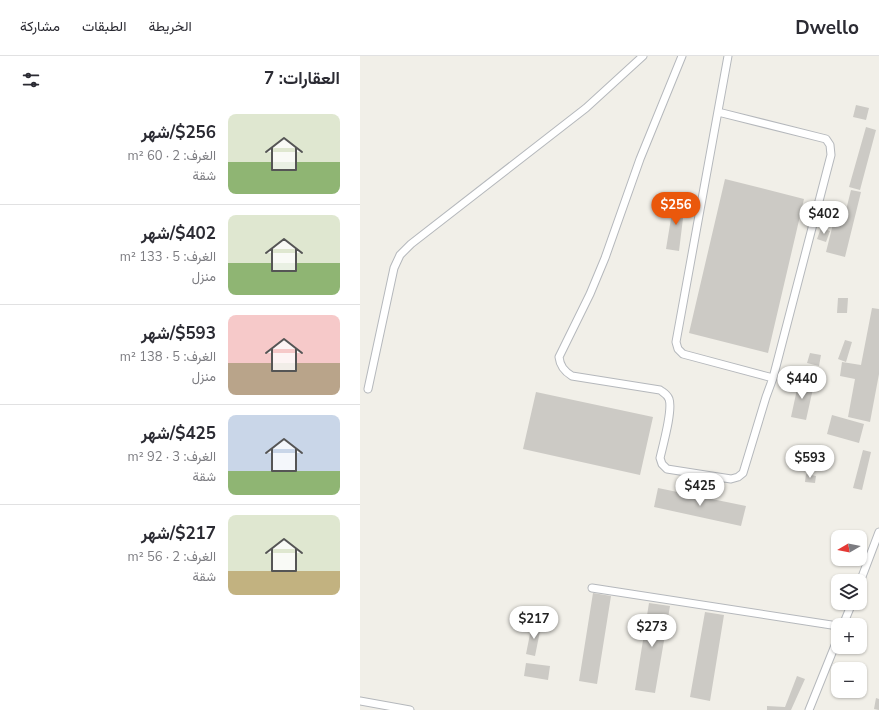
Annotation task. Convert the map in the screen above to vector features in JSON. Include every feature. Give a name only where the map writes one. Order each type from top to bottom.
[{"type":"lane","points":[[368,389],[394,268],[400,255],[411,244],[586,108],[643,56]]},
{"type":"lane","points":[[682,56],[640,159],[605,258],[590,294],[559,357],[560,363],[566,373],[572,376],[660,390],[667,394],[670,409],[660,458],[662,464],[667,469],[730,479],[738,477],[743,473],[773,378],[831,155],[830,145],[826,139],[718,112]]},
{"type":"lane","points":[[728,56],[676,342],[678,349],[683,354],[773,378]]},
{"type":"lane","points":[[863,574],[879,532]]},
{"type":"lane","points":[[592,588],[831,625]]},
{"type":"lane","points":[[809,710],[832,654]]},
{"type":"lane","points":[[360,701],[410,710]]},
{"type":"building","points":[[856,105],[869,108],[866,120],[853,117]]},
{"type":"building","points":[[866,127],[876,130],[860,190],[849,187]]},
{"type":"building","points":[[725,179],[804,199],[768,353],[689,333]]},
{"type":"building","points":[[851,190],[861,192],[845,257],[826,252],[836,212],[845,214]]},
{"type":"building","points":[[674,200],[685,202],[679,251],[666,249]]},
{"type":"building","points":[[821,228],[830,231],[826,242],[817,239]]},
{"type":"building","points":[[838,298],[848,298],[847,313],[837,313]]},
{"type":"building","points":[[872,308],[879,309],[879,374],[870,422],[848,417],[855,379],[840,376],[842,362],[861,365]]},
{"type":"building","points":[[845,340],[852,342],[846,362],[838,359]]},
{"type":"building","points":[[810,353],[821,355],[819,366],[807,363]]},
{"type":"building","points":[[799,380],[814,384],[806,420],[791,417]]},
{"type":"building","points":[[536,392],[653,417],[640,475],[523,449]]},
{"type":"building","points":[[832,415],[864,424],[859,443],[827,434]]},
{"type":"building","points":[[863,450],[871,452],[862,490],[853,488]]},
{"type":"building","points":[[806,474],[816,476],[815,483],[805,482]]},
{"type":"building","points":[[658,488],[746,506],[741,526],[654,507]]},
{"type":"building","points":[[593,593],[611,596],[597,684],[579,681]]},
{"type":"building","points":[[649,603],[670,606],[655,693],[635,690]]},
{"type":"building","points":[[705,612],[724,615],[710,701],[690,697]]},
{"type":"building","points":[[532,624],[541,626],[535,656],[526,654]]},
{"type":"building","points":[[526,663],[550,666],[548,680],[524,676]]},
{"type":"building","points":[[797,676],[805,679],[791,710],[767,710],[767,706],[785,707]]},
{"type":"building","points":[[876,698],[879,699],[879,710],[874,709]]}]
